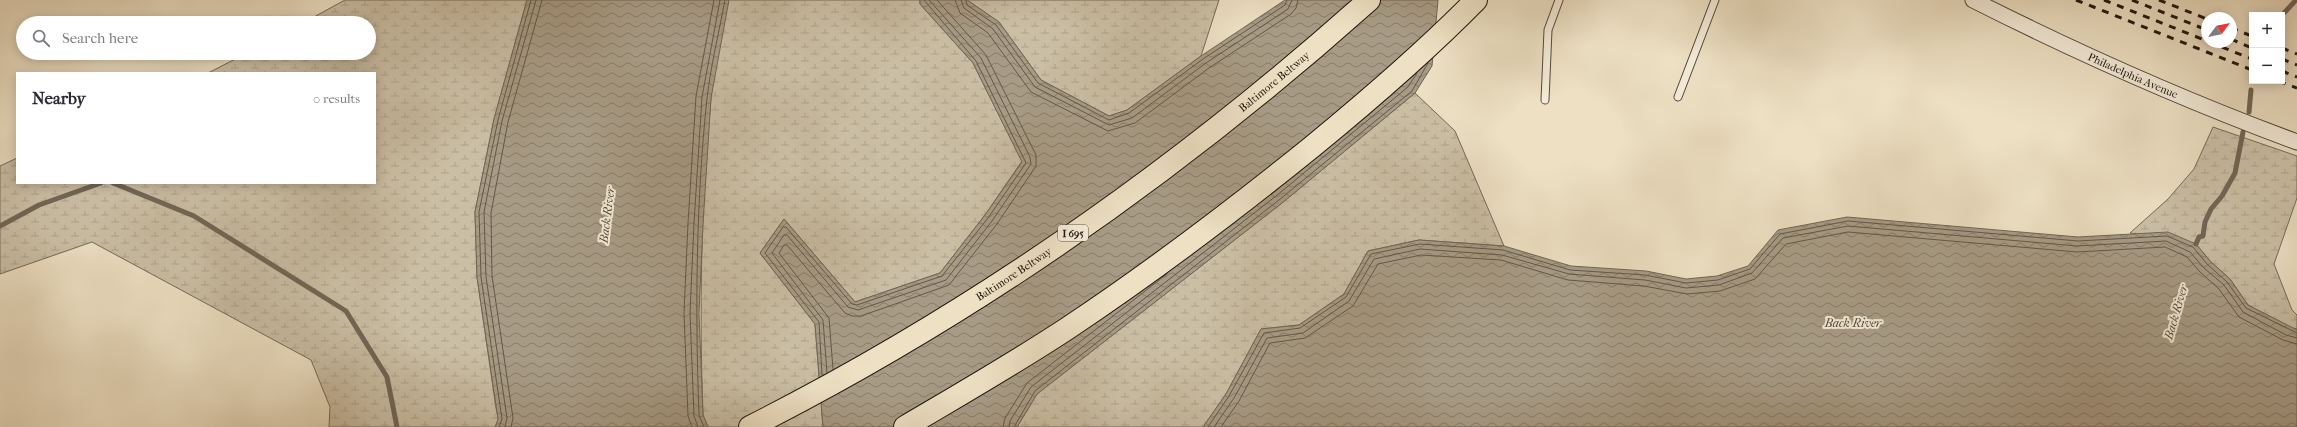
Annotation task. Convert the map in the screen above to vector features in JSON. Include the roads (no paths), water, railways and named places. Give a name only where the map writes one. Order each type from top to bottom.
[{"type":"highway","name":"Baltimore Beltway","points":[[750,427],[857,370],[938,323],[1108,209],[1218,128],[1312,51],[1369,0]]},
{"type":"highway","points":[[905,427],[1068,328],[1254,194],[1360,107],[1448,28],[1476,0]]},
{"type":"street","name":"Philadelphia Avenue","points":[[1973,0],[2065,46],[2251,125],[2297,142]]},
{"type":"lane","points":[[1546,100],[1548,30],[1559,0]]},
{"type":"lane","points":[[1678,97],[1715,0]]},
{"type":"water","points":[[527,0],[729,0],[711,98],[703,224],[699,313],[703,415],[708,427],[495,427],[498,419],[477,277],[475,212],[494,119]]},
{"type":"water","points":[[920,0],[967,0],[999,22],[1041,80],[1109,116],[1127,110],[1201,56],[1285,0],[1438,0],[1432,66],[1415,93],[1282,203],[1037,394],[1017,427],[823,427],[815,324],[760,253],[784,219],[855,302],[940,273],[985,215],[1022,162],[973,63],[920,4]]},
{"type":"water","name":"Back River","points":[[1847,217],[2078,237],[2168,232],[2196,244],[2210,261],[2230,279],[2248,305],[2297,330],[2297,427],[1203,427],[1226,394],[1261,329],[1299,325],[1344,294],[1368,251],[1419,240],[1504,246],[1571,266],[1646,271],[1686,279],[1717,276],[1748,266],[1778,230]]},
{"type":"waterway","points":[[2285,12],[2296,0]]},
{"type":"waterway","points":[[2249,112],[2251,90]]},
{"type":"waterway","points":[[2196,244],[2199,237],[2203,236],[2205,222],[2211,209],[2222,196],[2235,173],[2243,132]]},
{"type":"waterway","points":[[0,226],[39,205],[98,184]]},
{"type":"waterway","points":[[115,184],[194,216],[346,311],[387,377],[397,427]]},
{"type":"railway","points":[[2076,0],[2249,69]]},
{"type":"railway","points":[[2104,0],[2201,39]]},
{"type":"railway","points":[[2132,0],[2201,28]]},
{"type":"railway","points":[[2159,0],[2201,17]]},
{"type":"railway","points":[[2237,30],[2249,35]]},
{"type":"railway","points":[[2237,42],[2249,47]]},
{"type":"railway","points":[[2224,48],[2249,58]]},
{"type":"railway","points":[[2285,49],[2297,54]]},
{"type":"railway","points":[[2285,60],[2297,65]]},
{"type":"railway","points":[[2285,72],[2297,77]]},
{"type":"railway","points":[[2285,83],[2297,88]]}]
